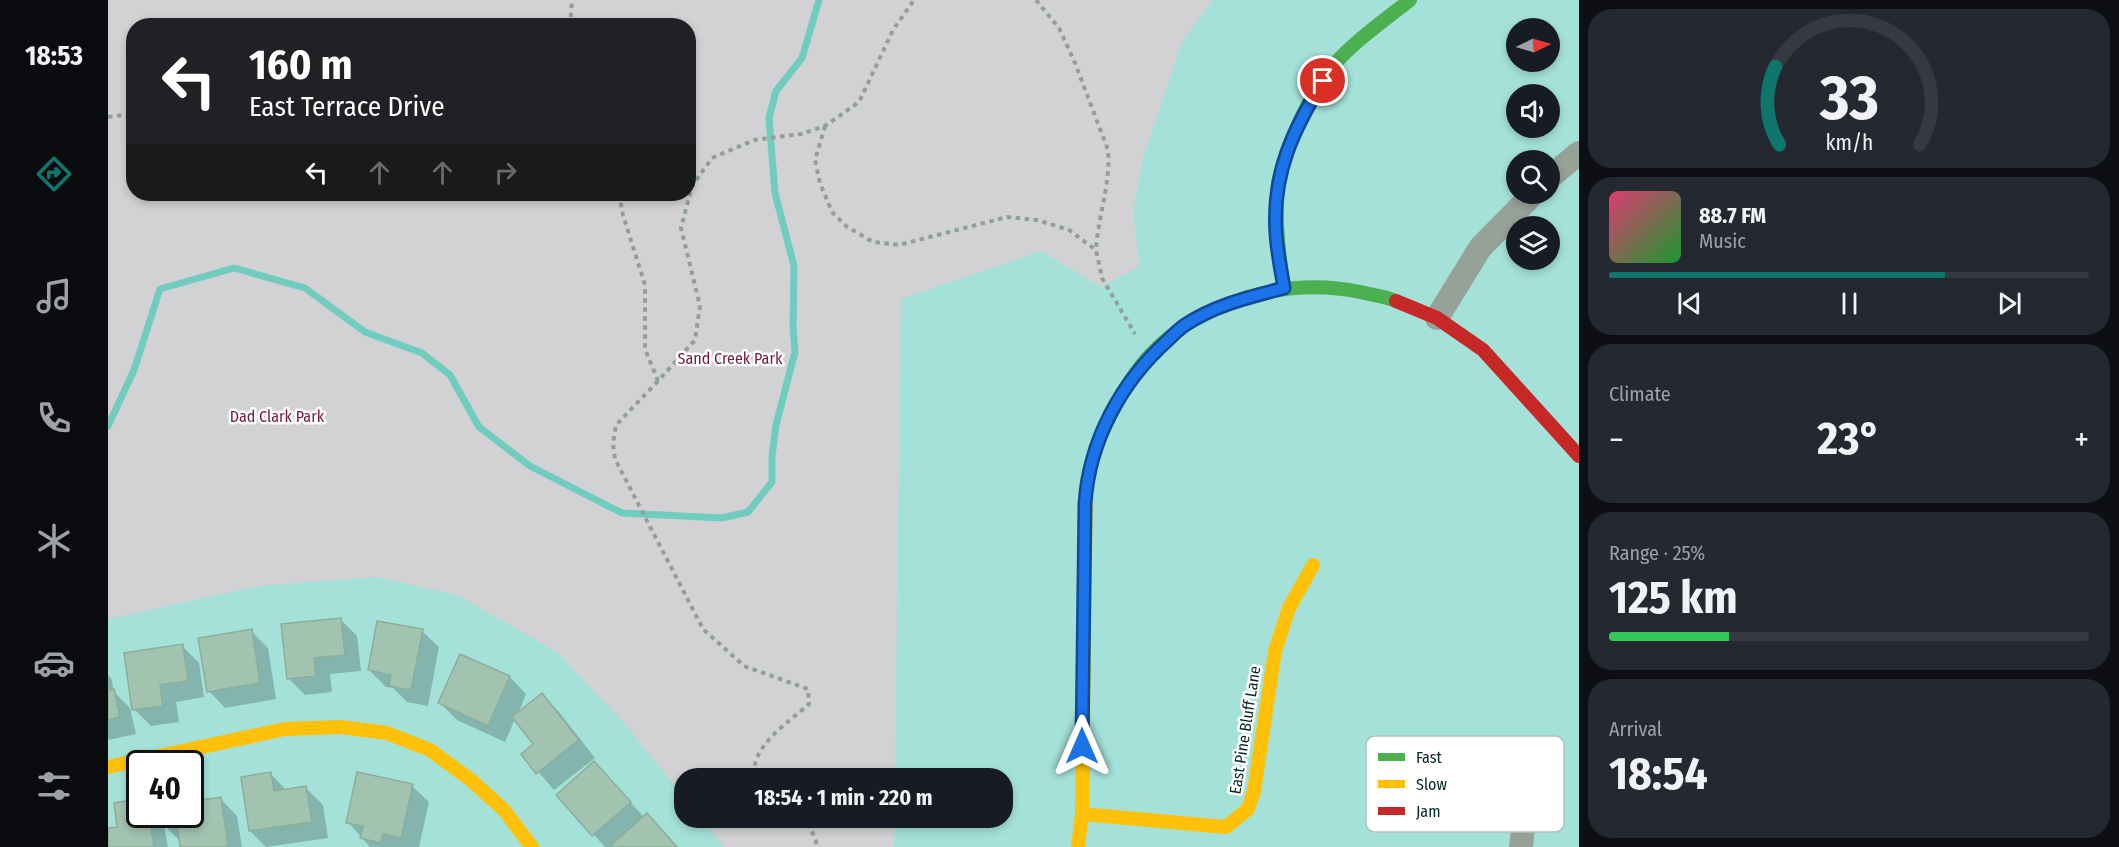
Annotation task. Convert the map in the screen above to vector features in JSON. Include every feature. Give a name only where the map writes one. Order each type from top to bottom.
[{"type":"street","points":[[1284,288],[1276,232],[1277,189],[1287,149],[1304,112],[1333,66],[1410,0]]},
{"type":"street","points":[[1560,169],[1579,153]]},
{"type":"street","points":[[1437,318],[1480,248],[1523,204]]},
{"type":"street","points":[[1078,847],[1082,814],[1086,485],[1098,440],[1121,394],[1149,356],[1185,325],[1229,303],[1284,288],[1340,288],[1392,299],[1437,318],[1483,350],[1571,431],[1579,456]]},
{"type":"street","name":"East Pine Bluff Lane","points":[[1082,814],[1226,827],[1248,809],[1254,791],[1275,651],[1289,608],[1313,565]]},
{"type":"street","points":[[108,767],[285,729],[341,727],[387,733],[430,750],[471,780],[504,810],[532,847]]},
{"type":"street","points":[[1521,847],[1523,832]]},
{"type":"path","points":[[571,18],[572,0]]},
{"type":"path","points":[[696,180],[712,158],[754,140],[801,134],[825,126],[859,102],[893,30],[914,0]]},
{"type":"path","points":[[1036,0],[1059,28],[1075,63],[1108,150],[1109,165],[1096,250],[1101,278],[1149,356]]},
{"type":"path","points":[[108,117],[126,115]]},
{"type":"path","points":[[825,126],[815,160],[820,183],[832,212],[846,226],[873,242],[899,245],[1007,217],[1037,220],[1069,230],[1096,250]]},
{"type":"path","points":[[620,201],[645,285],[645,349],[658,381]]},
{"type":"path","points":[[688,201],[681,228],[700,306],[695,340],[616,425],[613,444],[615,459],[703,630],[744,666],[808,689],[809,704],[766,741],[753,768]]},
{"type":"path","points":[[809,828],[816,840],[817,847]]},
{"type":"green space","points":[[108,0],[1213,0],[1182,42],[1142,161],[1133,214],[1140,266],[1101,287],[1041,251],[901,299],[895,768],[674,768],[674,785],[624,723],[557,652],[457,595],[376,577],[258,586],[108,619]]},
{"type":"green space","points":[[708,828],[895,828],[894,847],[724,847]]},
{"type":"building","points":[[341,618],[345,655],[314,658],[316,676],[287,679],[281,624]]},
{"type":"building","points":[[377,621],[423,629],[411,690],[389,686],[391,675],[368,670]]},
{"type":"building","points":[[252,629],[260,683],[207,692],[198,638]]},
{"type":"building","points":[[183,644],[188,681],[160,685],[163,706],[132,710],[124,653]]},
{"type":"building","points":[[460,654],[510,676],[488,726],[438,703]]},
{"type":"building","points":[[114,689],[120,717],[108,720],[108,691]]},
{"type":"building","points":[[542,693],[579,740],[536,774],[521,754],[533,744],[512,717]]},
{"type":"building","points":[[594,761],[631,802],[592,836],[556,795]]},
{"type":"building","points":[[271,772],[274,791],[306,786],[312,822],[249,831],[241,777]]},
{"type":"building","points":[[357,772],[413,784],[401,838],[383,834],[381,843],[360,838],[363,826],[346,823]]},
{"type":"building","points":[[221,797],[228,847],[180,847],[178,828],[204,828],[204,800]]},
{"type":"building","points":[[126,801],[126,828],[151,828],[154,847],[108,847],[108,828],[117,827],[114,803]]},
{"type":"building","points":[[647,813],[677,847],[609,847]]},
{"type":"waterway","points":[[108,426],[134,370],[160,289],[234,268],[305,288],[365,332],[422,353],[450,375],[479,427],[530,466],[622,513],[722,518],[748,512],[772,482],[772,456],[776,425],[795,352],[794,266],[775,193],[769,118],[776,91],[802,58],[819,0]]},
{"type":"traffic: fast","points":[[1284,288],[1278,240],[1277,192],[1279,177],[1290,143],[1306,108],[1333,66],[1359,40],[1410,0]]},
{"type":"traffic: fast","points":[[1095,452],[1102,432],[1119,399],[1149,356],[1194,320],[1219,307],[1247,297],[1304,288],[1332,288],[1396,301]]},
{"type":"traffic: slow","points":[[1078,847],[1082,814],[1086,485],[1095,452]]},
{"type":"traffic: slow","points":[[1082,814],[1226,827],[1248,809],[1254,791],[1275,651],[1289,608],[1313,565]]},
{"type":"traffic: slow","points":[[108,767],[285,729],[341,727],[387,733],[430,750],[471,780],[504,810],[532,847]]},
{"type":"traffic: jam","points":[[1396,301],[1437,318],[1483,350],[1579,456]]},
{"type":"route","points":[[1082,746],[1085,504],[1086,485],[1098,440],[1121,394],[1149,356],[1185,325],[1229,303],[1284,288],[1276,232],[1277,189],[1287,149],[1304,112],[1323,81]]},
{"type":"park label","name":"Sand Creek Park","points":[[730,358]]},
{"type":"park label","name":"Dad Clark Park","points":[[277,416]]}]
